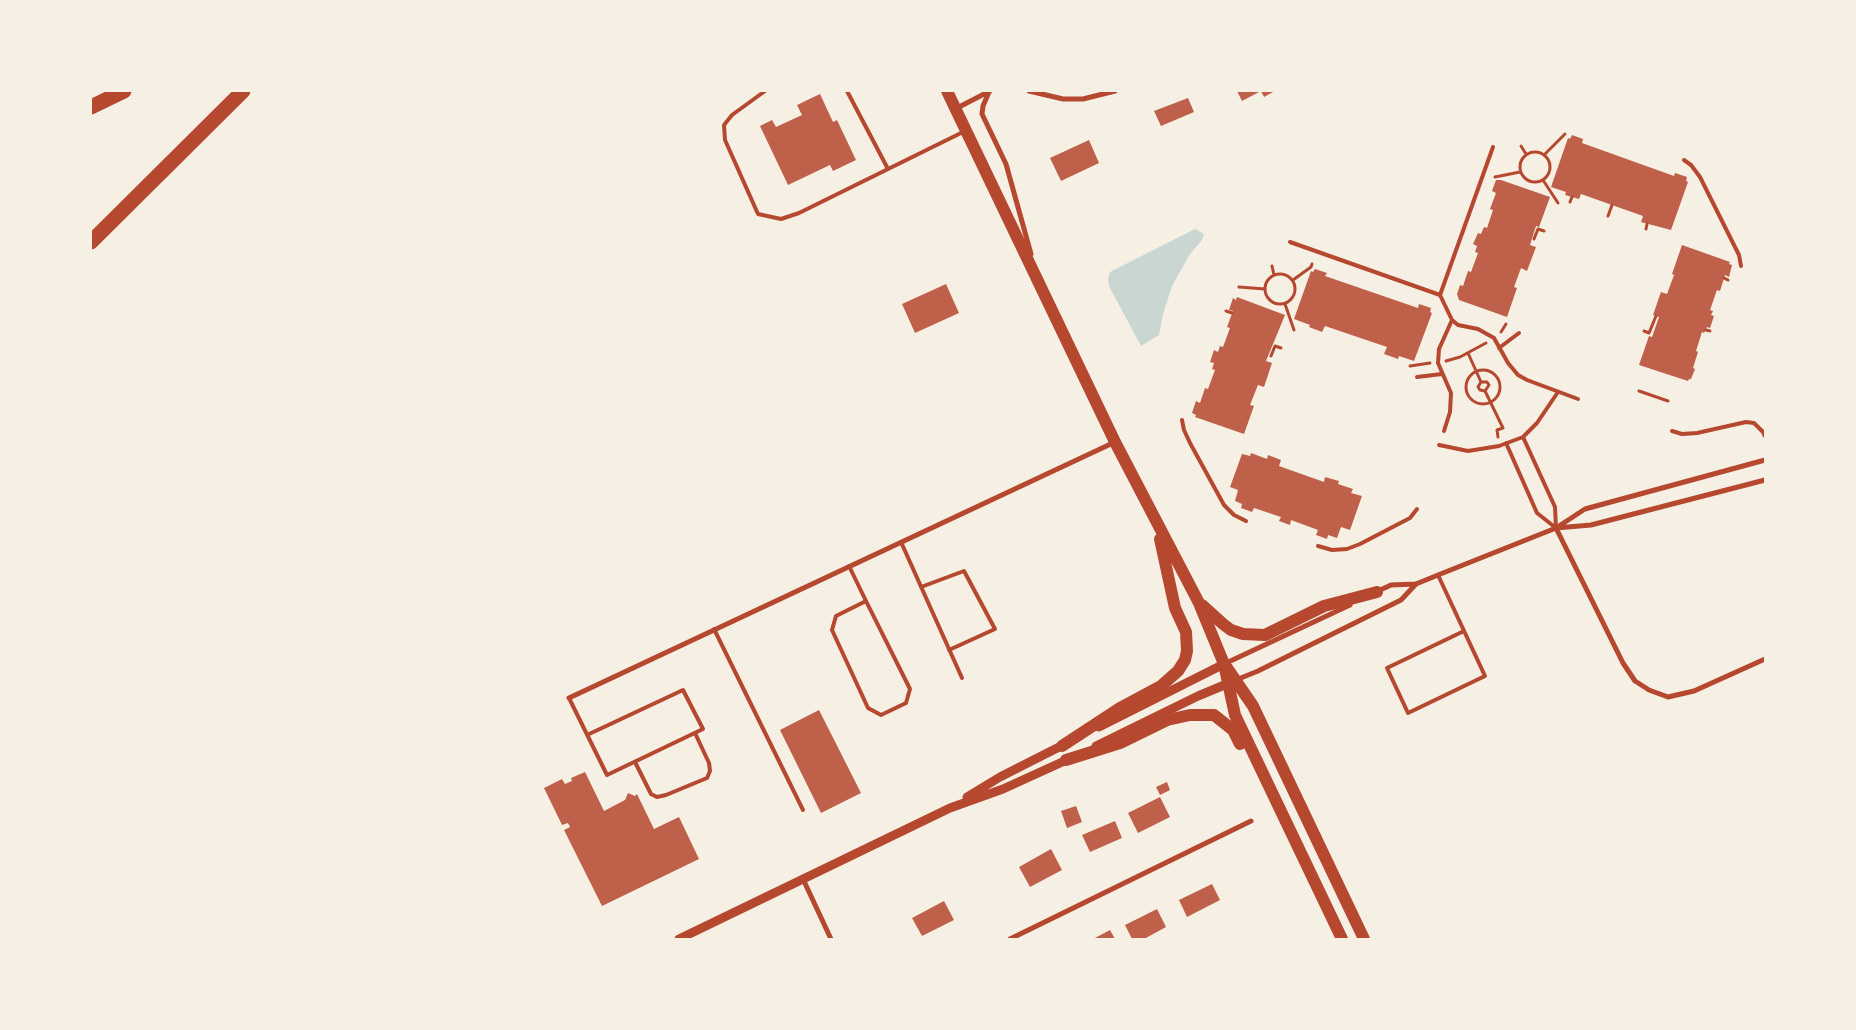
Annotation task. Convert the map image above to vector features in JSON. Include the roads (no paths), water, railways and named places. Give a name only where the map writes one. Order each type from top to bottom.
[{"type":"highway","points":[[91,107],[124,91]]},
{"type":"highway","points":[[91,242],[243,91]]},
{"type":"main road","points":[[948,91],[1115,442],[1199,603],[1231,682],[1235,716],[1342,939]]},
{"type":"main road","points":[[1062,746],[1120,708],[1161,686],[1185,660],[1187,651],[1186,632],[1175,608],[1157,522]]},
{"type":"main road","points":[[1199,603],[1231,630],[1243,634],[1265,635],[1324,606],[1376,592]]},
{"type":"main road","points":[[1231,682],[1253,706],[1364,939]]},
{"type":"main road","points":[[1066,760],[1120,743],[1167,720],[1181,716],[1214,715],[1233,730],[1284,834],[1315,882]]},
{"type":"street","points":[[956,108],[990,91]]},
{"type":"street","points":[[990,91],[983,106],[982,114],[1006,164],[1038,279]]},
{"type":"street","points":[[1028,91],[1063,99],[1083,99],[1115,91]]},
{"type":"street","points":[[569,698],[1115,442]]},
{"type":"street","points":[[950,808],[1000,777],[1224,664],[1391,585],[1416,584],[1556,528],[1586,509],[1765,460]]},
{"type":"street","points":[[1556,528],[1592,525],[1765,480]]},
{"type":"street","points":[[1556,528],[1623,663],[1635,681],[1649,690],[1668,697],[1694,691],[1765,659]]},
{"type":"street","points":[[679,939],[950,808],[1003,788],[1066,760],[1198,696],[1258,671],[1401,600],[1416,584]]},
{"type":"street","points":[[1010,939],[1250,821]]},
{"type":"street","points":[[803,878],[832,939]]},
{"type":"lane","points":[[765,91],[732,115],[724,126],[725,140],[758,214],[781,219],[799,213],[967,130]]},
{"type":"lane","points":[[847,91],[888,169]]},
{"type":"lane","points":[[1440,295],[1493,147]]},
{"type":"lane","points":[[1684,160],[1691,165],[1700,177],[1739,256],[1741,266]]},
{"type":"lane","points":[[1290,242],[1440,295],[1452,320],[1458,325],[1478,329],[1494,338],[1518,375],[1578,399]]},
{"type":"lane","points":[[1444,431],[1450,412],[1451,393],[1438,363],[1439,349],[1452,320]]},
{"type":"lane","points":[[1499,348],[1519,333]]},
{"type":"lane","points":[[1417,377],[1442,374]]},
{"type":"lane","points":[[1439,444],[1468,451],[1499,446],[1523,437],[1537,423],[1558,392]]},
{"type":"lane","points":[[1182,420],[1190,443],[1224,505],[1234,515],[1246,521]]},
{"type":"lane","points":[[1672,431],[1682,434],[1697,433],[1746,422],[1754,423],[1765,436]]},
{"type":"lane","points":[[1523,437],[1555,507],[1556,528]]},
{"type":"lane","points":[[1506,443],[1537,513],[1556,528]]},
{"type":"lane","points":[[1318,546],[1332,550],[1347,549],[1410,518],[1417,508]]},
{"type":"lane","points":[[901,542],[962,678]]},
{"type":"lane","points":[[849,566],[866,600],[910,689],[906,703],[881,715],[868,708],[832,630],[836,616],[866,600]]},
{"type":"lane","points":[[921,587],[964,571],[995,629],[949,650]]},
{"type":"lane","points":[[1438,575],[1485,676],[1408,713],[1387,668],[1464,631]]},
{"type":"lane","points":[[714,629],[803,810]]},
{"type":"lane","points":[[569,698],[587,735],[607,775],[703,729],[684,690],[587,735]]},
{"type":"lane","points":[[635,762],[651,794],[657,797],[666,796],[707,778],[710,770],[709,763],[695,733]]}]
